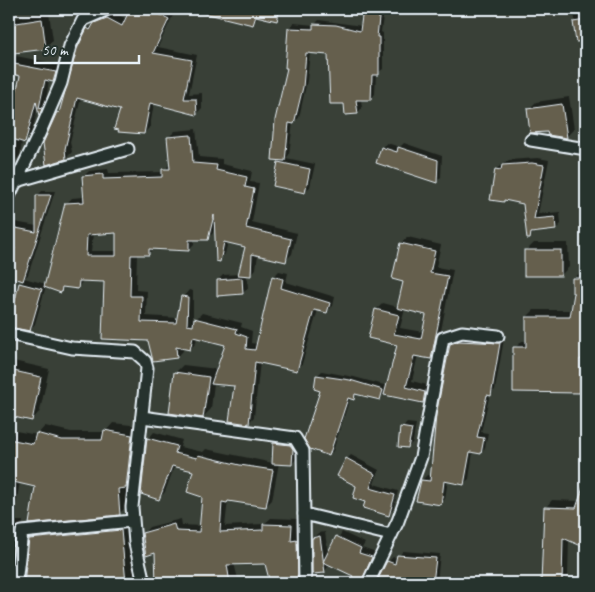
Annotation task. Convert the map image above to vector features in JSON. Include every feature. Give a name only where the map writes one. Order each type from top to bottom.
[{"type":"street","points":[[9,196],[61,82],[70,46],[83,20],[108,9]]},
{"type":"street","points":[[531,140],[586,149]]},
{"type":"street","points":[[17,181],[128,149]]},
{"type":"street","points":[[368,583],[409,494],[421,457],[443,338],[462,332],[498,336]]},
{"type":"street","points":[[9,334],[72,348],[135,352],[146,361],[147,368],[132,520],[144,583]]},
{"type":"street","points":[[142,417],[294,438],[303,451],[306,583]]},
{"type":"street","points":[[304,514],[391,535]]},
{"type":"street","points":[[16,583],[22,532],[132,520]]},
{"type":"building","points":[[130,9],[149,9],[169,19],[153,53],[192,60],[184,99],[196,99],[197,115],[150,103],[144,134],[118,132],[119,130],[114,129],[120,110],[77,98],[65,149],[66,159],[46,165],[43,143],[57,112],[59,113],[77,49],[87,28],[90,30],[94,23],[107,18],[122,26]]},
{"type":"building","points":[[205,9],[280,9],[277,21],[256,16],[253,25],[204,13]]},
{"type":"building","points":[[363,9],[380,9],[377,37],[379,37],[379,75],[372,75],[371,100],[356,100],[358,114],[345,115],[344,104],[330,104],[328,55],[306,53],[303,87],[294,124],[289,123],[285,161],[272,160],[275,120],[287,68],[285,68],[288,28],[313,29],[313,24],[336,25],[360,31]]},
{"type":"building","points":[[42,19],[46,49],[14,53],[10,24]]},
{"type":"building","points":[[586,20],[586,41],[576,42],[573,22]]},
{"type":"building","points":[[9,63],[56,72],[53,82],[45,80],[39,108],[42,109],[39,116],[36,101],[25,143],[9,138],[9,124],[20,76],[9,73]]},
{"type":"building","points":[[562,104],[567,138],[548,135],[547,132],[530,133],[527,109]]},
{"type":"building","points":[[191,135],[193,163],[217,165],[216,170],[247,177],[245,187],[254,189],[246,228],[291,239],[286,262],[252,254],[251,276],[238,275],[245,247],[224,242],[220,262],[216,261],[214,215],[208,240],[189,240],[189,251],[149,249],[149,255],[131,255],[130,296],[142,296],[141,322],[176,323],[181,296],[188,297],[187,325],[193,326],[194,318],[237,329],[236,333],[247,337],[246,349],[255,350],[272,276],[283,279],[281,288],[330,303],[327,313],[314,310],[297,371],[255,362],[249,424],[229,421],[234,386],[211,384],[225,345],[193,337],[190,350],[176,347],[177,358],[153,361],[148,341],[102,339],[104,282],[79,281],[78,289],[62,287],[61,293],[44,287],[65,203],[84,202],[82,176],[103,174],[103,179],[162,177],[162,169],[170,169],[167,137]],"holes":[[[116,233],[116,256],[86,256],[87,235]]]},
{"type":"building","points":[[381,147],[397,152],[398,147],[438,160],[437,183],[376,163]]},
{"type":"building","points":[[278,162],[310,169],[305,193],[273,186]]},
{"type":"building","points":[[532,163],[544,165],[534,219],[555,217],[556,230],[531,233],[530,239],[527,239],[523,204],[504,200],[504,202],[490,200],[495,169],[501,170],[502,165]]},
{"type":"building","points":[[36,195],[51,195],[23,281],[9,276],[9,266],[15,248],[9,247],[11,227],[36,232]]},
{"type":"building","points":[[400,243],[435,251],[430,273],[448,276],[431,359],[414,356],[406,387],[425,392],[423,403],[384,395],[397,345],[368,338],[375,309],[399,315],[394,334],[421,339],[426,315],[397,308],[403,282],[392,279]]},
{"type":"building","points":[[524,250],[561,250],[561,276],[524,276]]},
{"type":"building","points":[[242,278],[243,294],[217,296],[217,280]]},
{"type":"building","points":[[572,278],[586,278],[586,360],[580,359],[580,393],[513,392],[513,347],[526,347],[526,317],[570,317],[574,293],[572,293]]},
{"type":"building","points":[[19,283],[42,289],[30,331],[9,327]]},
{"type":"building","points":[[459,341],[500,343],[491,396],[487,395],[477,437],[484,438],[481,454],[470,452],[464,485],[444,481],[441,505],[416,501],[421,480],[430,481],[436,415],[450,344]]},
{"type":"building","points":[[9,370],[41,377],[32,421],[9,416]]},
{"type":"building","points":[[174,372],[209,377],[203,418],[169,413]]},
{"type":"building","points":[[316,375],[350,380],[383,390],[380,400],[355,394],[354,400],[348,398],[329,456],[310,449],[304,439],[320,391],[314,389]]},
{"type":"building","points":[[400,427],[412,429],[408,448],[398,447]]},
{"type":"building","points":[[104,430],[132,435],[126,488],[118,489],[120,515],[29,524],[35,487],[9,481],[9,439],[33,444],[36,433],[62,440],[102,440]]},
{"type":"building","points":[[147,438],[177,446],[175,453],[197,458],[198,455],[240,465],[273,470],[266,507],[228,501],[227,503],[222,502],[220,532],[263,530],[263,524],[292,525],[291,541],[297,540],[298,583],[270,583],[265,564],[227,565],[230,583],[156,583],[155,553],[146,556],[142,533],[174,524],[176,531],[199,532],[202,497],[187,492],[193,471],[172,466],[159,500],[141,494]]},
{"type":"building","points":[[273,443],[290,445],[293,449],[292,465],[272,464]]},
{"type":"building","points":[[346,458],[375,474],[370,488],[395,495],[389,516],[363,508],[365,502],[353,498],[356,486],[337,476]]},
{"type":"building","points":[[585,482],[586,548],[563,538],[562,583],[541,583],[544,507],[576,508]]},
{"type":"building","points":[[9,529],[15,529],[9,580]]},
{"type":"building","points":[[121,530],[126,583],[24,583],[29,539]]},
{"type":"building","points":[[320,536],[325,573],[312,574],[312,538]]},
{"type":"building","points":[[336,536],[361,548],[359,553],[372,557],[361,583],[350,583],[353,576],[323,562]]},
{"type":"building","points":[[397,555],[436,558],[433,583],[376,583],[387,561],[395,564]]}]
